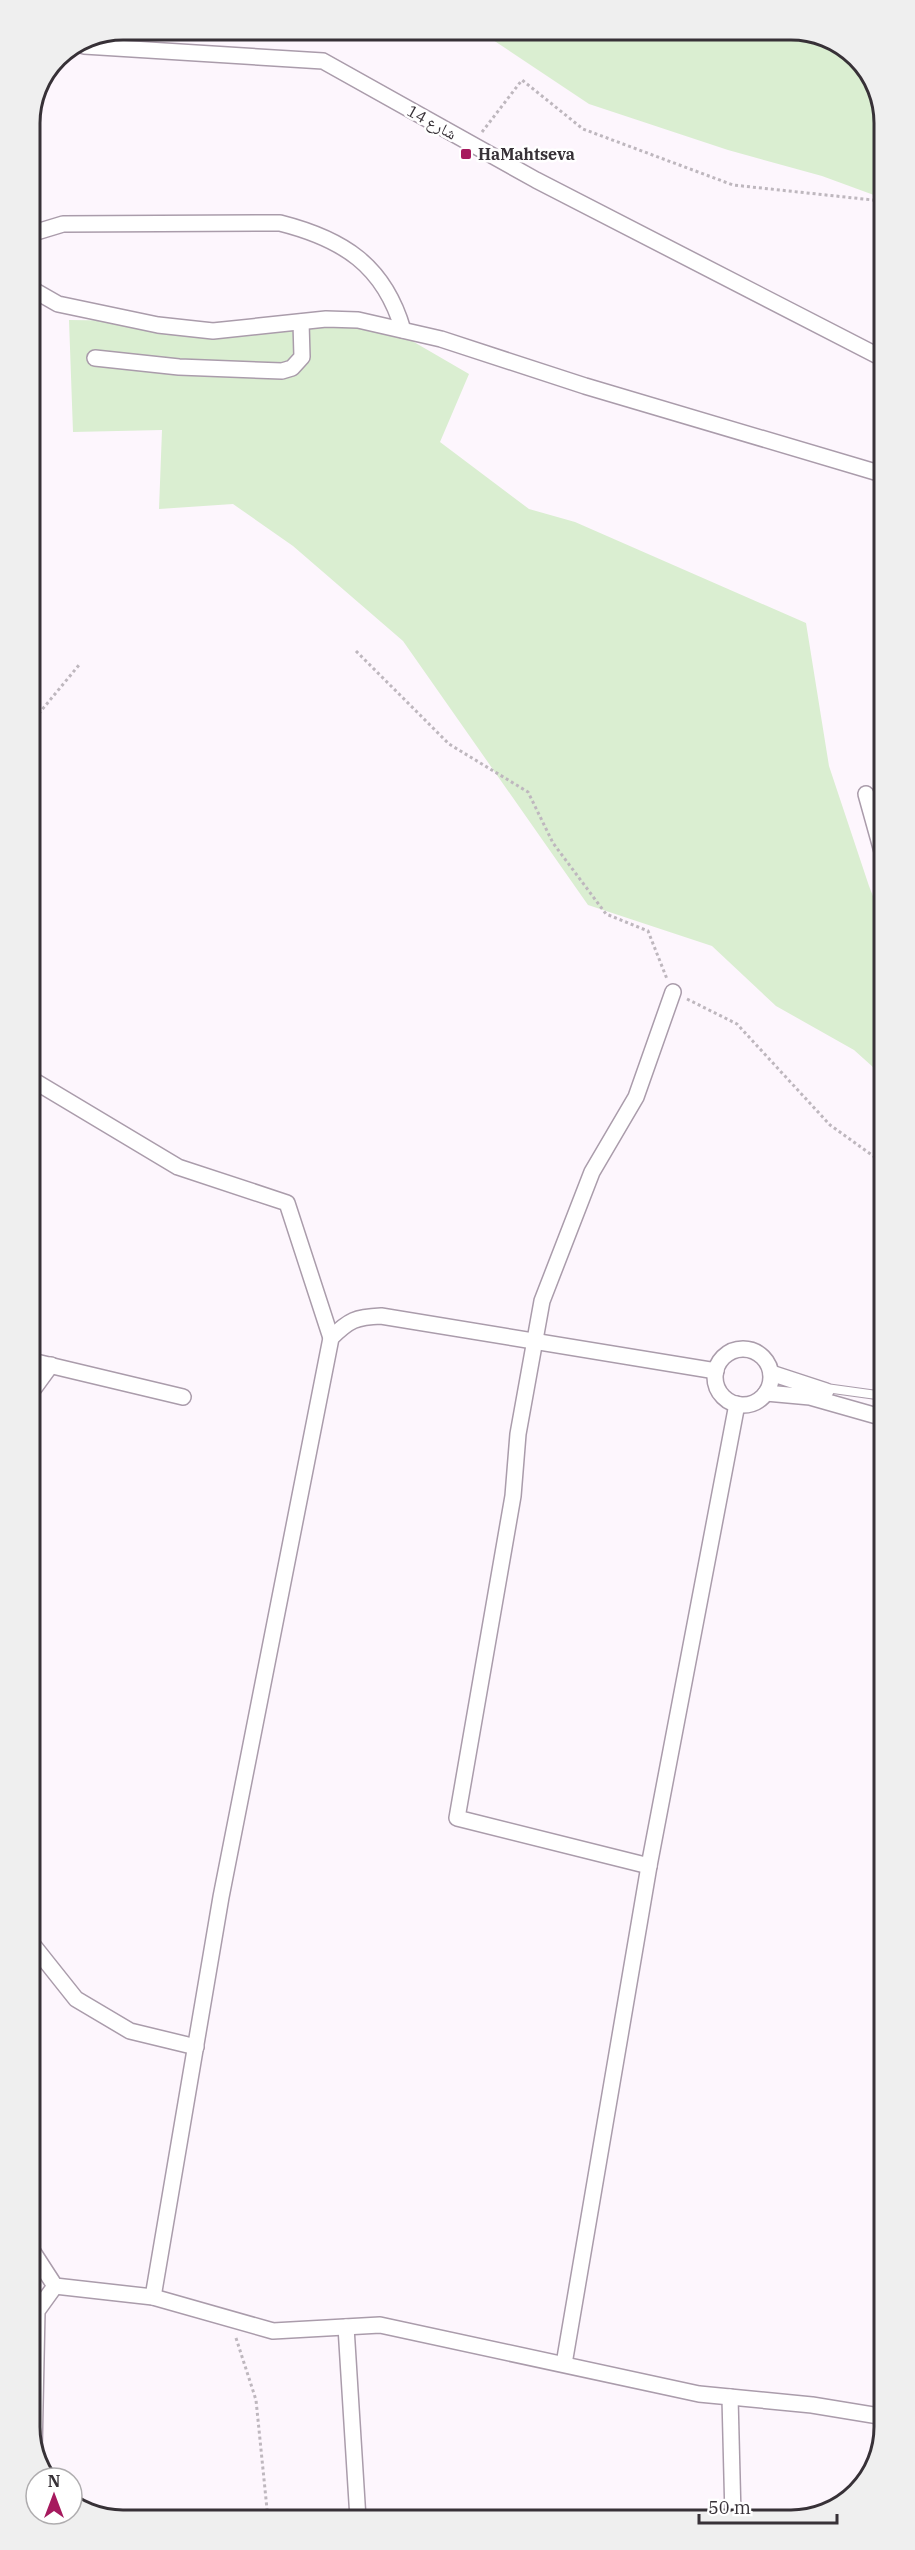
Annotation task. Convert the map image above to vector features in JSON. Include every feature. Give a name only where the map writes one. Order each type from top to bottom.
[{"type":"street","name":"شارع 14","points":[[93,47],[323,61],[536,180],[874,354]]},
{"type":"street","points":[[41,231],[63,224],[280,223],[306,229],[338,242],[376,276],[394,302],[403,330]]},
{"type":"street","points":[[41,294],[58,304],[158,325],[213,331],[326,319],[358,320],[441,339],[585,386],[874,472]]},
{"type":"street","points":[[95,358],[179,367],[282,371],[292,368],[302,357],[301,322]]},
{"type":"street","points":[[866,794],[874,823]]},
{"type":"street","points":[[649,1866],[458,1818],[513,1496],[518,1434],[542,1301],[588,1183],[636,1097],[673,992]]},
{"type":"street","points":[[41,1084],[178,1167],[287,1203],[330,1338],[221,1897],[153,2297]]},
{"type":"street","points":[[330,1338],[347,1322],[362,1317],[381,1316],[716,1371]]},
{"type":"street","points":[[747,1350],[762,1356],[771,1374],[770,1386],[766,1393],[753,1403],[737,1404],[722,1395],[718,1388],[716,1371],[724,1357],[731,1352],[747,1350]]},
{"type":"street","points":[[40,1363],[183,1397]]},
{"type":"street","points":[[40,1379],[51,1365]]},
{"type":"street","points":[[771,1374],[874,1405]]},
{"type":"street","points":[[766,1393],[810,1397],[874,1415]]},
{"type":"street","points":[[564,2364],[649,1866],[737,1404]]},
{"type":"street","points":[[40,1954],[76,1999],[130,2031],[196,2047]]},
{"type":"street","points":[[40,2263],[55,2286]]},
{"type":"street","points":[[55,2286],[153,2297],[273,2331],[380,2325],[699,2394],[812,2405],[874,2415]]},
{"type":"street","points":[[40,2307],[55,2286]]},
{"type":"street","points":[[346,2327],[357,2509]]},
{"type":"street","points":[[730,2397],[733,2510]]},
{"type":"lane","points":[[804,1385],[874,1395]]},
{"type":"path","points":[[473,144],[522,80],[583,129],[733,184],[874,200]]},
{"type":"path","points":[[356,651],[449,744],[528,792],[553,843],[606,914],[648,931],[673,992],[737,1024],[830,1125],[874,1157]]},
{"type":"path","points":[[41,711],[79,665]]},
{"type":"path","points":[[230,2319],[256,2400],[267,2509]]},
{"type":"green space","points":[[494,41],[797,41],[818,45],[842,58],[854,69],[872,102],[874,195],[822,176],[728,150],[589,104]]},
{"type":"green space","points":[[364,313],[469,374],[440,442],[529,509],[575,522],[806,623],[829,766],[874,899],[874,1068],[854,1050],[776,1006],[712,946],[588,905],[403,641],[293,546],[233,504],[159,509],[162,430],[73,432],[69,320],[214,322]]},
{"type":"place","name":"HaMahtseva","points":[[466,154]]}]
